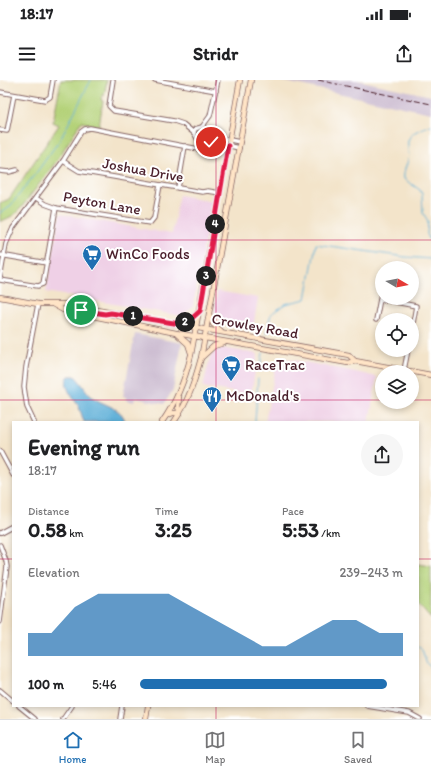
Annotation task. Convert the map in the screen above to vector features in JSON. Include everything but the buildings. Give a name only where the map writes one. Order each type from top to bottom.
[{"type":"main road","points":[[163,421],[180,392],[191,355],[240,80]]},
{"type":"main road","points":[[175,421],[193,387],[201,358],[251,80]]},
{"type":"main road","points":[[211,246],[222,248]]},
{"type":"main road","name":"Crowley Road","points":[[0,297],[38,304],[63,304],[180,324],[349,355],[355,361]]},
{"type":"main road","name":"Crowley Road","points":[[54,305],[63,310],[176,333],[348,364],[355,361],[377,365]]},
{"type":"main road","points":[[73,312],[81,310],[105,314],[111,313]]},
{"type":"main road","points":[[180,324],[190,320],[200,311]]},
{"type":"main road","points":[[210,314],[213,324],[222,332]]},
{"type":"main road","points":[[176,333],[188,344],[191,355]]},
{"type":"main road","points":[[201,358],[214,346],[227,342]]},
{"type":"main road","name":"Crowley Road","points":[[419,373],[431,375]]},
{"type":"main road","points":[[180,392],[178,406],[180,413]]},
{"type":"main road","points":[[166,416],[174,413],[180,413]]},
{"type":"main road","points":[[146,719],[148,707]]},
{"type":"street","points":[[0,92],[45,100],[50,97],[53,80]]},
{"type":"street","points":[[113,80],[109,106],[114,111],[174,121],[183,124],[194,133],[196,138],[239,148]]},
{"type":"street","points":[[155,80],[216,91]]},
{"type":"street","points":[[194,133],[195,129],[202,127],[210,116],[218,80]]},
{"type":"street","points":[[0,130],[7,131],[14,95]]},
{"type":"street","points":[[56,208],[44,281],[41,286],[0,279],[2,255],[9,235],[63,161],[81,132],[90,128],[210,151],[210,136],[202,127]]},
{"type":"street","points":[[203,140],[210,136],[240,142]]},
{"type":"street","points":[[178,188],[185,146]]},
{"type":"street","name":"Joshua Drive","points":[[63,161],[79,171],[202,192],[208,191],[220,193]]},
{"type":"street","points":[[0,170],[9,172],[17,170]]},
{"type":"street","name":"Peyton Lane","points":[[36,198],[45,204],[56,208],[150,223],[154,218],[160,185]]},
{"type":"street","points":[[2,255],[47,263]]},
{"type":"street","points":[[34,421],[28,407],[24,387],[26,367],[38,304]]},
{"type":"street","points":[[410,305],[416,306],[415,313]]},
{"type":"street","points":[[0,451],[12,473]]},
{"type":"street","points":[[0,533],[12,527]]},
{"type":"street","points":[[0,545],[7,567],[0,622]]},
{"type":"street","points":[[0,690],[12,700]]},
{"type":"street","points":[[20,707],[35,719]]},
{"type":"street","points":[[63,719],[71,707]]},
{"type":"street","points":[[120,719],[122,707]]},
{"type":"street","points":[[372,707],[409,714],[420,719]]},
{"type":"shaded area","points":[[277,80],[357,80],[431,96],[431,113]]},
{"type":"shaded area","points":[[179,195],[212,201],[193,306],[182,316],[46,292],[60,214],[172,234]]},
{"type":"shaded area","points":[[217,291],[258,298],[253,328],[223,322],[214,315]]},
{"type":"shaded area","points":[[135,334],[182,343],[173,390],[164,404],[135,398],[134,402],[126,400],[127,397],[123,396]]},
{"type":"shaded area","points":[[221,348],[258,354],[251,395],[203,387],[210,357],[214,352]]},
{"type":"shaded area","points":[[278,357],[375,377],[375,388],[369,421],[265,421]]},
{"type":"green space","points":[[61,80],[107,80],[104,96],[102,95],[101,100],[103,101],[99,126],[81,122],[56,162],[21,208],[14,215],[0,222],[0,203],[9,199],[59,125],[53,122]]},
{"type":"green space","points":[[419,564],[431,566],[431,619],[419,605]]},
{"type":"water","points":[[69,376],[75,376],[91,396],[116,410],[120,413],[125,421],[84,421],[79,407],[67,387],[67,380]]},
{"type":"waterway","points":[[0,213],[11,205],[61,138],[91,80]]},
{"type":"waterway","points":[[431,125],[417,131],[409,138],[409,157],[404,171],[404,179],[420,190],[422,194],[423,213],[428,221],[427,234],[431,243]]},
{"type":"waterway","points":[[266,333],[271,314],[285,304],[306,299],[316,244],[405,257],[431,259]]},
{"type":"waterway","points":[[260,370],[263,353]]},
{"type":"waterway","points":[[255,421],[258,379]]},
{"type":"waterway","points":[[419,648],[422,649],[426,662],[431,668]]},
{"type":"railway","points":[[318,80],[431,104]]},
{"type":"place","name":"WinCo Foods","points":[[92,271]]},
{"type":"place","name":"RaceTrac","points":[[231,382]]},
{"type":"place","name":"McDonald's","points":[[212,413]]},
{"type":"route","points":[[81,310],[105,314],[111,313],[180,324],[190,320],[200,311],[228,146],[211,142]]}]
